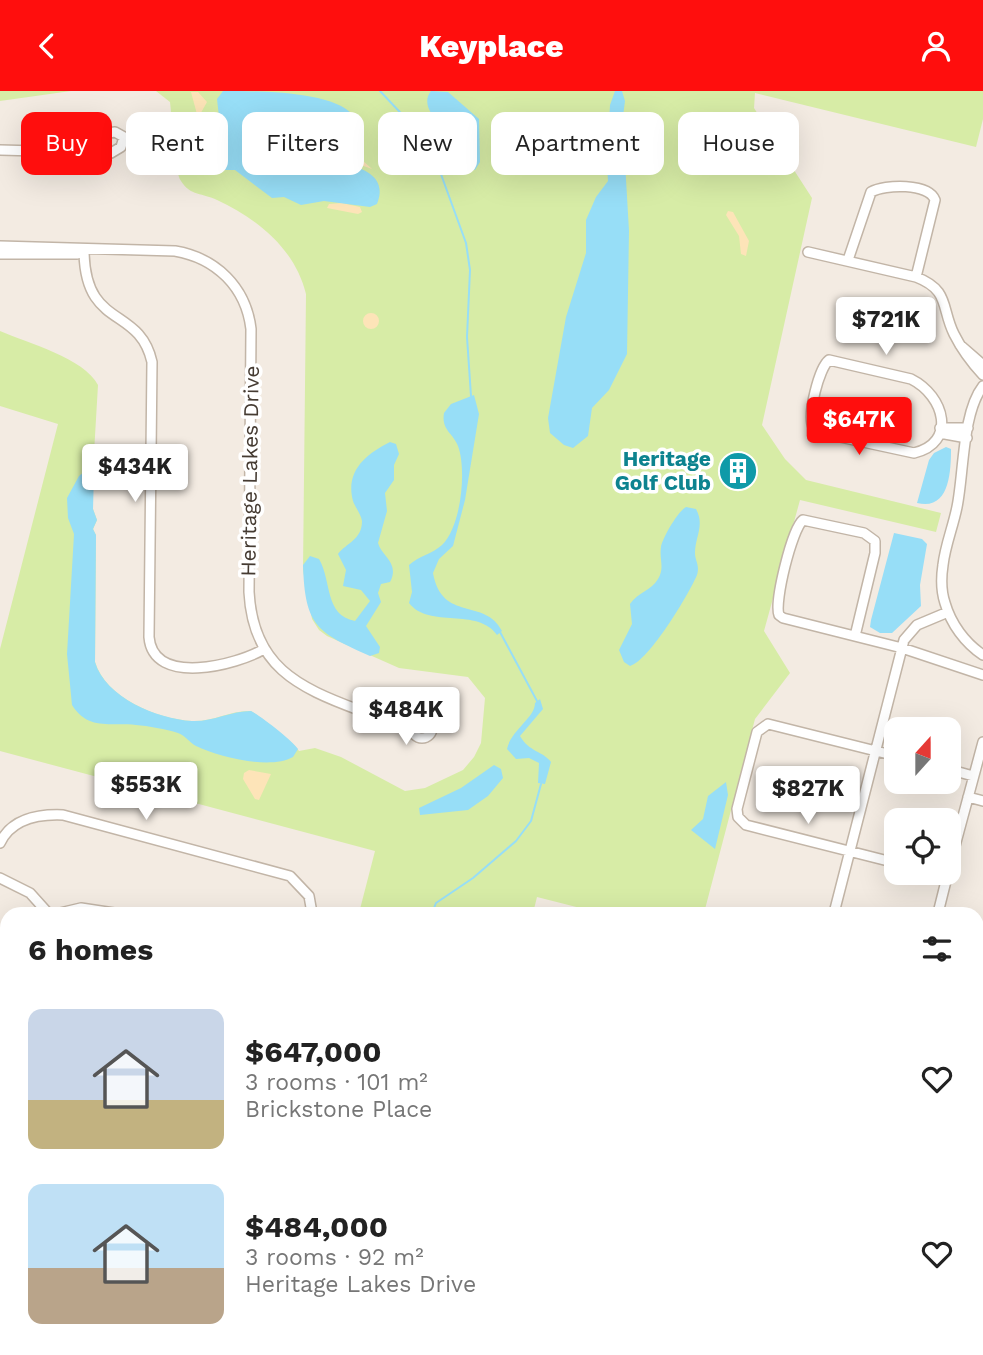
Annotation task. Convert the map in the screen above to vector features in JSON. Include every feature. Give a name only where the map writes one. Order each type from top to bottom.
[{"type":"street","points":[[0,151],[21,151]]},
{"type":"street","points":[[848,260],[871,193],[895,185],[929,193],[936,200],[916,277]]},
{"type":"street","name":"Heritage Lakes Drive","points":[[0,246],[77,247],[84,251]]},
{"type":"street","points":[[84,251],[86,279],[94,300],[138,334],[152,362],[149,637],[153,652],[171,666],[216,666],[233,664],[264,649]]},
{"type":"street","name":"Heritage Lakes Drive","points":[[0,254],[175,251],[192,255],[223,273],[243,299],[251,336],[248,592],[253,622],[264,649],[281,670],[307,690],[412,727]]},
{"type":"street","points":[[808,252],[916,277],[931,284],[944,298],[962,352],[983,375]]},
{"type":"street","points":[[960,345],[983,365]]},
{"type":"street","points":[[940,428],[928,446],[914,453],[813,427],[810,421],[823,367],[829,360],[911,379],[923,385],[936,398],[941,412],[940,428],[945,434],[968,433]]},
{"type":"street","points":[[983,386],[974,401],[957,511],[942,568],[943,591],[948,612],[960,634],[983,655]]},
{"type":"street","points":[[855,636],[876,541],[864,533],[803,520],[795,531],[777,602],[779,615],[855,636],[902,648],[983,675]]},
{"type":"street","points":[[836,907],[902,648],[908,633],[948,612]]},
{"type":"street","points":[[884,753],[768,724],[757,731],[737,809],[740,822],[884,860]]},
{"type":"street","points":[[961,820],[983,742]]},
{"type":"street","points":[[961,773],[973,776]]},
{"type":"street","points":[[968,797],[983,801]]},
{"type":"street","points":[[0,843],[23,820],[43,814],[63,815],[280,873],[303,887],[312,907]]},
{"type":"street","points":[[0,878],[30,893],[43,907]]},
{"type":"street","points":[[939,907],[943,885]]},
{"type":"green space","points":[[0,91],[71,91],[0,101]]},
{"type":"green space","name":"Heritage Golf Club","points":[[156,91],[983,91],[983,119],[976,147],[755,93],[754,108],[757,112],[678,112],[678,175],[797,175],[812,198],[762,425],[785,459],[806,480],[941,513],[936,532],[800,500],[764,631],[790,673],[755,719],[706,907],[576,907],[537,897],[534,907],[361,907],[375,851],[0,751],[0,649],[58,424],[0,406],[0,331],[68,359],[91,375],[98,385],[93,470],[93,509],[97,520],[93,529],[96,535],[95,662],[101,675],[121,696],[149,711],[192,721],[251,711],[285,736],[299,751],[315,748],[341,757],[405,791],[425,788],[463,770],[481,743],[485,698],[468,677],[399,668],[327,636],[312,619],[303,570],[306,294],[293,263],[273,237],[247,216],[212,198],[193,192],[181,181],[179,175],[228,175],[228,112],[171,112],[170,102]]},
{"type":"sand","points":[[191,92],[198,92],[207,102],[201,112],[196,112]]},
{"type":"sand","points":[[342,203],[360,207],[362,212],[358,214],[327,208],[329,204]]},
{"type":"sand","points":[[728,211],[733,212],[749,241],[746,256],[741,254],[739,236],[726,215]]},
{"type":"sand","points":[[371,313],[377,315],[377,327],[371,329],[365,327],[363,321],[365,315]]},
{"type":"sand","points":[[249,770],[271,774],[259,800],[255,799],[243,779],[244,773]]},
{"type":"water","points":[[223,91],[255,91],[312,97],[343,107],[349,112],[242,112],[242,175],[364,175],[364,170],[375,179],[380,189],[377,204],[370,207],[324,201],[301,205],[284,197],[272,198],[235,170],[228,170],[228,112],[218,112],[217,99]]},
{"type":"water","points":[[431,91],[448,92],[471,112],[431,112],[428,98]]},
{"type":"water","points":[[615,91],[622,91],[625,101],[624,112],[610,112]]},
{"type":"water","points":[[477,117],[479,119],[480,162],[477,167]]},
{"type":"water","points":[[608,175],[626,175],[629,231],[627,354],[609,390],[592,408],[588,436],[573,448],[564,445],[550,433],[548,418],[566,317],[586,253],[586,220],[596,197],[608,181]]},
{"type":"water","points":[[474,395],[479,414],[465,500],[453,546],[439,559],[433,573],[445,598],[495,621],[502,631],[497,635],[478,622],[429,615],[418,611],[409,603],[412,592],[409,565],[442,545],[449,537],[458,512],[462,483],[461,456],[444,423],[444,413],[451,404]]},
{"type":"water","points":[[390,442],[396,444],[399,454],[394,465],[394,480],[385,493],[387,511],[378,543],[392,565],[393,575],[390,582],[381,584],[378,593],[381,602],[366,626],[380,647],[379,653],[370,656],[337,640],[317,625],[307,602],[303,565],[310,556],[319,559],[333,605],[345,618],[355,621],[370,601],[361,590],[343,586],[346,570],[338,554],[357,537],[361,527],[362,521],[353,501],[352,481],[355,472],[366,458]]},
{"type":"water","points":[[946,447],[951,449],[950,469],[942,496],[928,504],[917,503],[929,460],[934,453]]},
{"type":"water","points":[[89,468],[94,473],[93,509],[97,520],[93,529],[96,535],[95,662],[101,675],[121,696],[163,716],[199,721],[251,711],[277,729],[298,749],[293,757],[271,762],[231,758],[196,746],[181,734],[168,730],[141,725],[93,722],[85,719],[72,705],[67,654],[74,534],[68,518],[67,498],[79,476]]},
{"type":"water","points":[[686,507],[696,509],[700,520],[695,547],[697,575],[686,597],[657,640],[630,666],[624,662],[619,650],[632,624],[630,604],[658,579],[662,543],[675,519]]},
{"type":"water","points":[[894,533],[922,539],[927,544],[920,585],[921,606],[892,633],[880,633],[870,627]]},
{"type":"water","points":[[540,699],[543,709],[520,736],[551,762],[545,784],[538,783],[539,763],[529,758],[516,759],[507,749],[509,742]]},
{"type":"water","points":[[494,765],[501,769],[503,778],[488,796],[468,810],[420,815],[419,808],[461,788]]},
{"type":"water","points":[[726,782],[728,795],[715,849],[691,830],[703,819],[708,796]]},
{"type":"waterway","points":[[380,91],[430,144],[466,243],[470,270],[467,337],[471,396]]},
{"type":"waterway","points":[[500,632],[537,701]]},
{"type":"waterway","points":[[434,907],[436,903],[473,878],[516,841],[531,821],[541,784]]},
{"type":"place","name":"Heritage Golf Club","points":[[738,471]]}]
